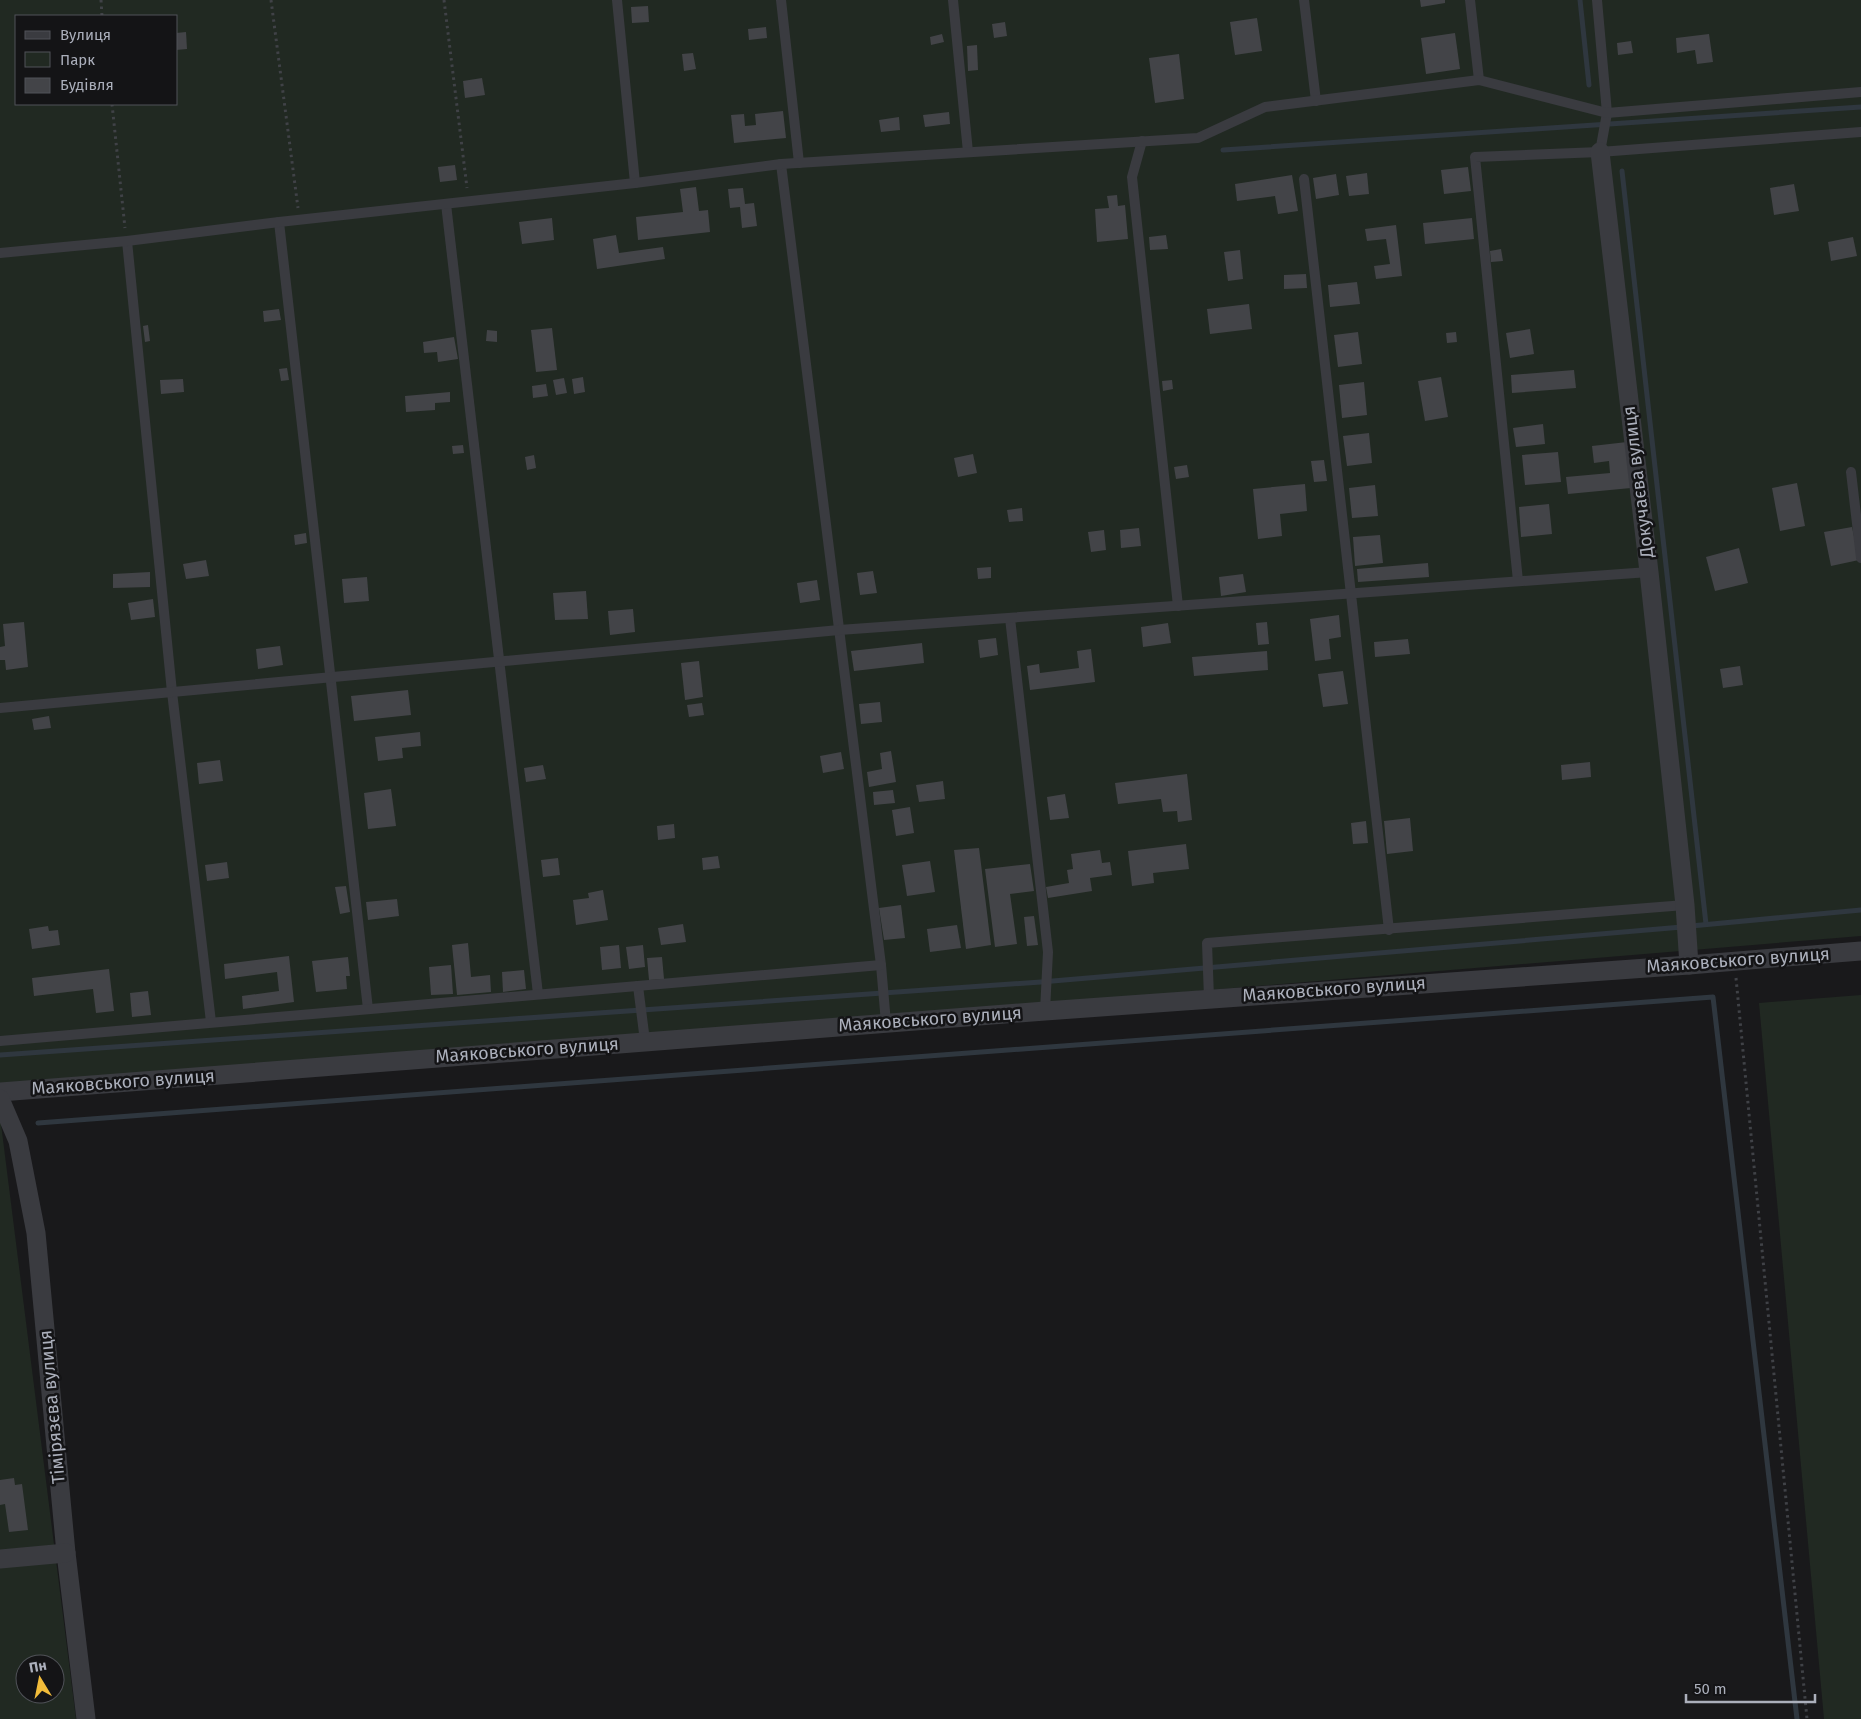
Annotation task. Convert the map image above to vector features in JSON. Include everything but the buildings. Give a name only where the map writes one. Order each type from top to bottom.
[{"type":"street","name":"Докучаєва вулиця","points":[[1600,152],[1685,909],[1689,965]]},
{"type":"street","name":"Маяковського вулиця","points":[[0,1092],[1045,1011],[1209,990],[1689,965],[1861,950]]},
{"type":"street","name":"Тімірязєва вулиця","points":[[0,1099],[18,1141],[36,1233],[66,1553],[86,1719]]},
{"type":"street","points":[[0,1559],[66,1553]]},
{"type":"lane","points":[[617,0],[635,183]]},
{"type":"lane","points":[[781,0],[799,162]]},
{"type":"lane","points":[[953,0],[968,152]]},
{"type":"lane","points":[[1304,0],[1316,101]]},
{"type":"lane","points":[[1470,0],[1479,80]]},
{"type":"lane","name":"Докучаєва вулиця","points":[[1597,0],[1607,113],[1600,152]]},
{"type":"lane","points":[[0,254],[635,183],[799,162],[1198,138],[1265,107],[1479,80],[1607,113],[1861,92]]},
{"type":"lane","points":[[1518,581],[1475,157],[1600,152],[1861,132]]},
{"type":"lane","points":[[1142,141],[1132,176],[1178,606]]},
{"type":"lane","points":[[781,164],[881,965],[886,1023]]},
{"type":"lane","points":[[1304,179],[1389,930]]},
{"type":"lane","points":[[446,204],[538,994]]},
{"type":"lane","points":[[279,222],[329,678],[368,1009]]},
{"type":"lane","points":[[127,241],[172,692],[211,1022]]},
{"type":"lane","points":[[1851,472],[1861,558]]},
{"type":"lane","points":[[0,708],[839,630],[1648,572]]},
{"type":"lane","points":[[1010,618],[1048,952],[1045,1011]]},
{"type":"lane","points":[[1209,990],[1207,943],[1685,909]]},
{"type":"lane","points":[[0,1040],[881,965]]},
{"type":"lane","points":[[638,986],[644,1041]]},
{"type":"path","points":[[100,0],[102,15]]},
{"type":"path","points":[[271,0],[300,220]]},
{"type":"path","points":[[444,0],[468,202]]},
{"type":"path","points":[[112,105],[127,241]]},
{"type":"path","points":[[1735,961],[1807,1719]]},
{"type":"green space","points":[[0,0],[1861,0],[1861,936],[0,1090]]},
{"type":"green space","points":[[1861,995],[1861,1719],[1824,1719],[1759,1003]]},
{"type":"green space","points":[[0,1116],[76,1719],[0,1719]]},
{"type":"waterway","points":[[1580,0],[1589,85]]},
{"type":"waterway","points":[[1223,150],[1861,107]]},
{"type":"waterway","points":[[1622,171],[1706,924]]},
{"type":"waterway","points":[[1691,926],[1861,910]]},
{"type":"waterway","points":[[0,1055],[1041,982],[1682,927]]},
{"type":"waterway","points":[[38,1123],[1713,997],[1797,1719]]}]
